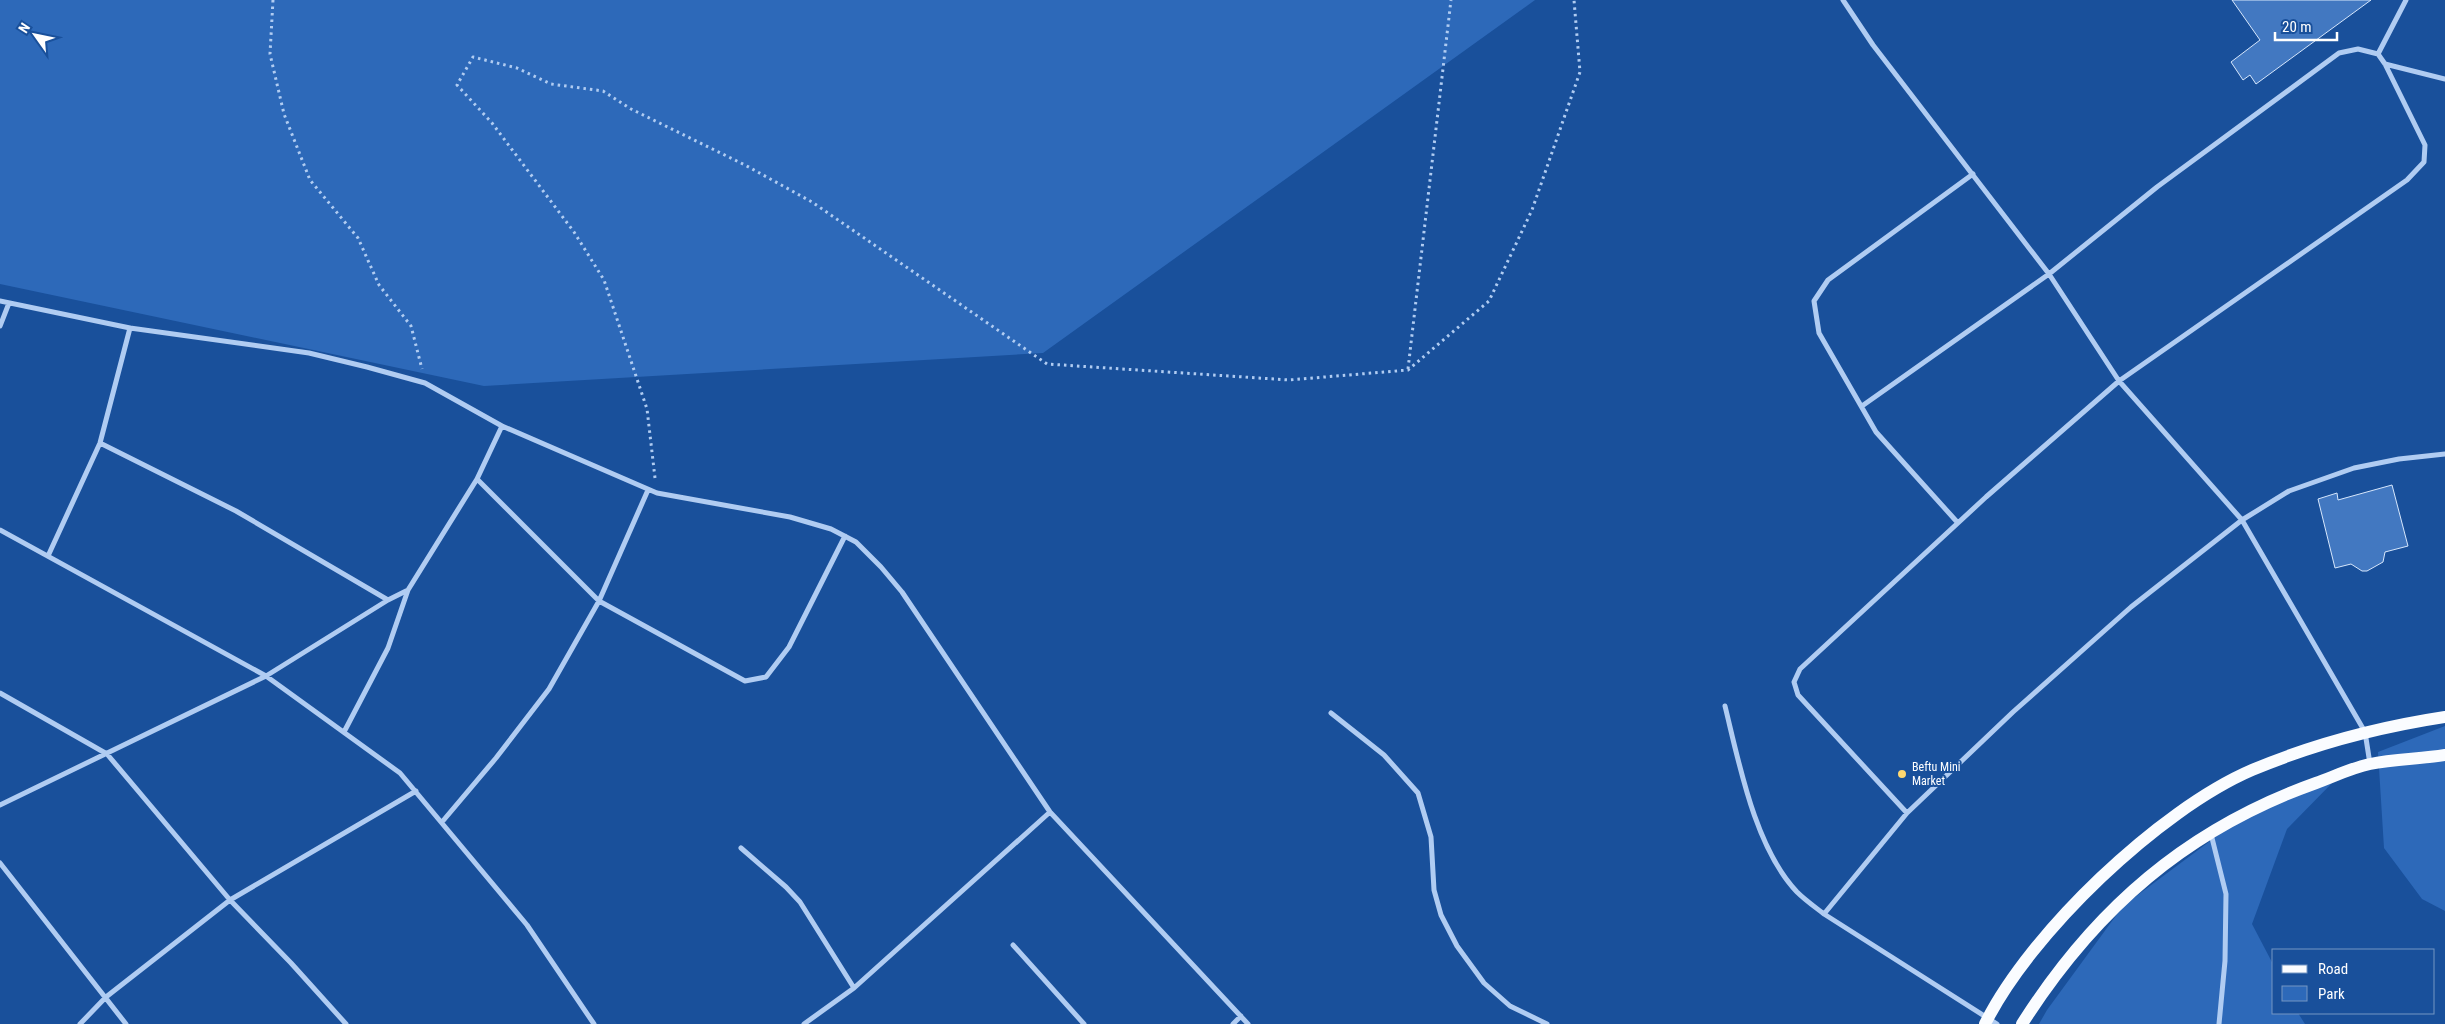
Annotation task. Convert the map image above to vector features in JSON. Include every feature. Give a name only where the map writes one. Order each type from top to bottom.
[{"type":"main road","points":[[1990,1022],[2034,951],[2072,906],[2159,827],[2219,787],[2252,770],[2332,741],[2365,732],[2445,717]]},
{"type":"main road","points":[[2022,1024],[2041,994],[2111,909],[2141,882],[2210,832],[2239,815],[2288,793],[2370,764],[2445,755]]},
{"type":"street","points":[[1842,0],[1873,45],[2049,274],[2119,381],[2242,520],[2365,732],[2370,764]]},
{"type":"street","points":[[2378,54],[2406,0]]},
{"type":"street","points":[[1862,406],[2049,274],[2157,187],[2338,54],[2358,49],[2378,54],[2385,64],[2425,145],[2424,162],[2407,180],[2382,200],[2119,381],[1958,523],[1800,669],[1794,682],[1798,695],[1907,813]]},
{"type":"street","points":[[2385,64],[2445,79]]},
{"type":"street","points":[[1958,523],[1876,432],[1819,333],[1814,301],[1828,280],[1973,174]]},
{"type":"street","points":[[0,301],[130,328],[310,353],[425,383],[502,426],[648,490],[790,517],[832,529],[856,542],[902,592],[1050,812],[1248,1024]]},
{"type":"street","points":[[0,326],[9,303]]},
{"type":"street","points":[[48,556],[100,443],[130,328]]},
{"type":"street","points":[[344,732],[388,648],[408,590],[477,479],[502,426]]},
{"type":"street","points":[[100,443],[236,511],[388,600]]},
{"type":"street","points":[[1824,914],[1907,813],[2013,712],[2131,606],[2242,520],[2289,491],[2354,468],[2399,459],[2445,454]]},
{"type":"street","points":[[477,479],[599,601],[727,673],[745,681],[766,677],[789,647],[845,536]]},
{"type":"street","points":[[442,822],[496,758],[549,689],[599,601],[648,490]]},
{"type":"street","points":[[0,530],[266,676],[400,773],[527,925],[594,1024]]},
{"type":"street","points":[[0,805],[266,676],[388,600],[408,590]]},
{"type":"street","points":[[0,693],[107,754],[230,900],[291,963],[346,1024]]},
{"type":"street","points":[[1725,706],[1744,786],[1776,863],[1797,891],[1824,914],[1990,1022]]},
{"type":"street","points":[[1331,713],[1384,755],[1418,793],[1432,837],[1436,898],[1440,916],[1457,946],[1484,983],[1510,1006],[1547,1024]]},
{"type":"street","points":[[80,1024],[106,997],[230,900],[416,791]]},
{"type":"street","points":[[804,1024],[854,988],[1050,812]]},
{"type":"street","points":[[2210,832],[2226,894],[2225,961],[2219,1024]]},
{"type":"street","points":[[741,848],[786,887],[800,902],[854,988]]},
{"type":"street","points":[[0,863],[126,1024]]},
{"type":"street","points":[[1013,945],[1084,1024]]},
{"type":"street","points":[[1233,1024],[1240,1016]]},
{"type":"path","points":[[273,0],[270,54],[284,114],[310,180],[358,238],[379,285],[411,326],[425,383]]},
{"type":"path","points":[[1408,370],[1451,0]]},
{"type":"path","points":[[657,493],[647,409],[604,280],[562,216],[492,123],[458,85],[473,57],[517,68],[551,84],[604,91],[631,109],[745,165],[812,202],[1047,364],[1289,380],[1408,370],[1489,301],[1532,210],[1580,72],[1574,0]]},
{"type":"green space","points":[[0,0],[1535,0],[1043,353],[484,386],[0,284]]},
{"type":"green space","points":[[2445,726],[2445,911],[2422,899],[2384,848],[2378,752]]},
{"type":"green space","points":[[2336,779],[2287,829],[2252,924],[2272,962],[2272,1014],[2299,1014],[2305,1024],[2039,1024],[2047,1010],[2123,906],[2241,818]]},
{"type":"building","points":[[2232,0],[2371,0],[2256,84],[2250,75],[2243,80],[2231,62],[2260,40]]},
{"type":"building","points":[[2392,485],[2408,546],[2385,552],[2383,562],[2367,571],[2362,571],[2351,564],[2335,568],[2318,499],[2337,493],[2338,500]]},
{"type":"place","name":"Beftu Mini Market","points":[[1902,774]]}]
